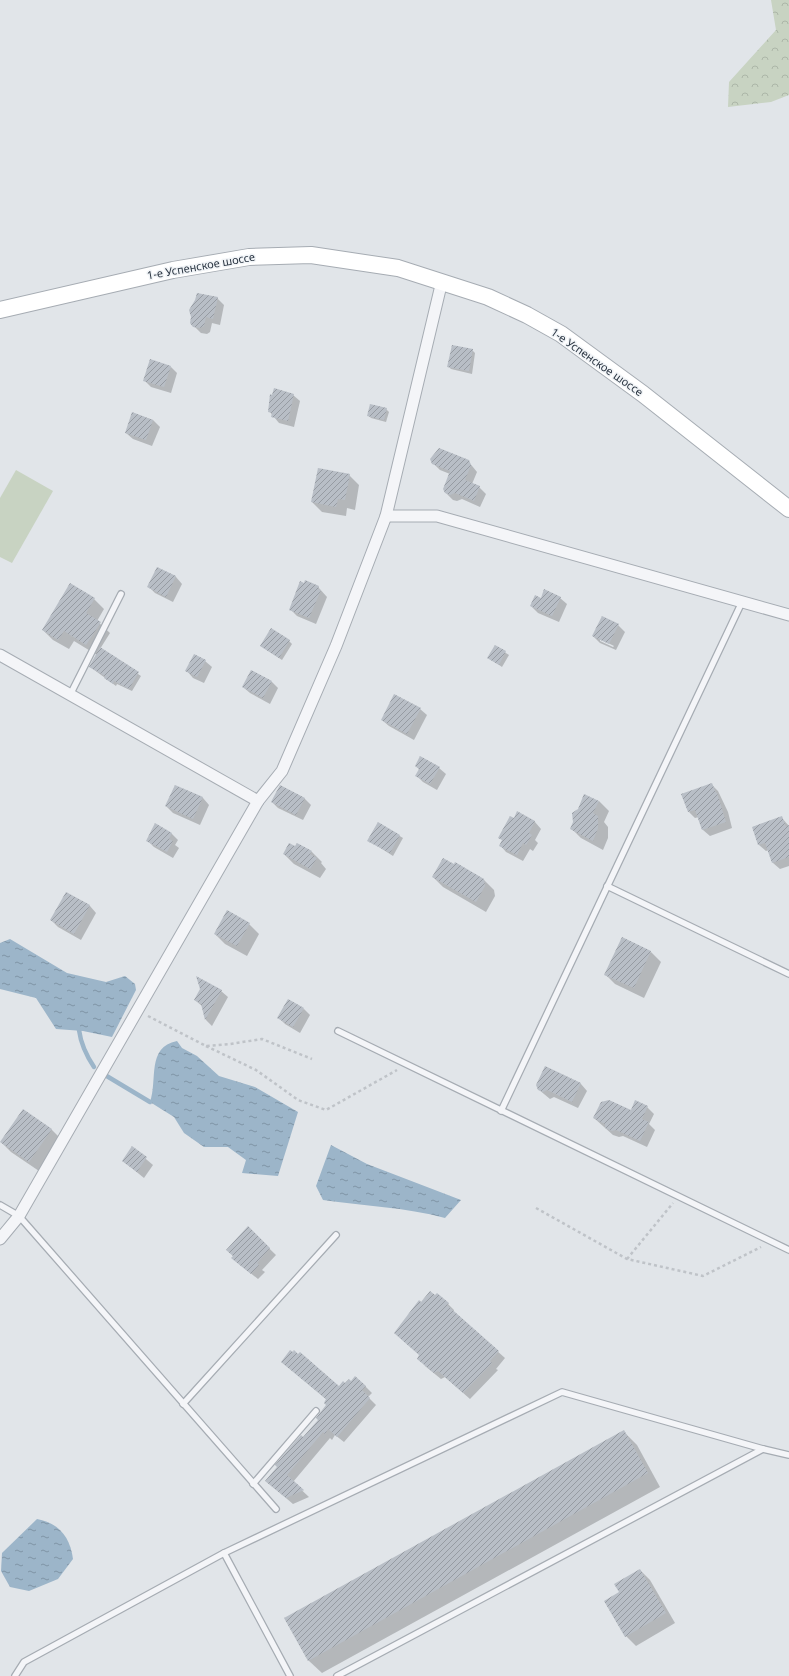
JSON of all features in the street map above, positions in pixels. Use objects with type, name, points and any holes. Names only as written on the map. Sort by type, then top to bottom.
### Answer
[{"type":"main road","name":"1-е Успенское шоссе","points":[[0,310],[173,270],[249,256],[311,255],[398,268],[488,297],[527,315],[561,334],[643,394],[789,509]]},
{"type":"street","points":[[0,1239],[19,1216],[258,801],[282,771],[336,646],[386,516],[442,281]]},
{"type":"street","points":[[386,516],[437,516],[789,615]]},
{"type":"street","points":[[0,655],[258,801]]},
{"type":"lane","points":[[70,695],[121,594]]},
{"type":"lane","points":[[501,1111],[742,602]]},
{"type":"lane","points":[[607,886],[789,974]]},
{"type":"lane","points":[[338,1031],[789,1250]]},
{"type":"lane","points":[[0,1205],[19,1216],[276,1509]]},
{"type":"lane","points":[[183,1404],[336,1235]]},
{"type":"lane","points":[[15,1676],[24,1662],[224,1553],[562,1392],[789,1456]]},
{"type":"lane","points":[[253,1484],[316,1410]]},
{"type":"lane","points":[[337,1676],[763,1449]]},
{"type":"lane","points":[[224,1553],[290,1676]]},
{"type":"path","points":[[137,1010],[256,1070],[298,1100],[326,1110],[406,1065]]},
{"type":"path","points":[[206,1046],[230,1044],[262,1038],[312,1059]]},
{"type":"path","points":[[627,1259],[679,1197]]},
{"type":"path","points":[[536,1208],[627,1259],[703,1276],[772,1242]]},
{"type":"green space","points":[[771,0],[789,0],[789,95],[771,102],[728,107],[729,82],[776,30]]},
{"type":"green space","points":[[16,470],[53,491],[12,563],[0,557],[0,498]]},
{"type":"water","points":[[10,939],[67,973],[106,982],[125,976],[135,984],[136,990],[112,1037],[83,1031],[56,1029],[36,998],[0,989],[0,943]]},
{"type":"water","points":[[177,1041],[182,1048],[197,1056],[219,1076],[255,1087],[298,1112],[278,1176],[242,1173],[246,1160],[228,1147],[204,1147],[184,1133],[174,1117],[150,1102],[157,1057],[167,1044]]},
{"type":"water","points":[[331,1145],[367,1164],[461,1200],[445,1218],[399,1209],[323,1200],[316,1186]]},
{"type":"water","points":[[37,1519],[51,1524],[62,1532],[69,1544],[73,1559],[58,1579],[29,1591],[10,1587],[1,1571],[2,1553]]},
{"type":"building","points":[[197,293],[218,297],[213,319],[206,317],[204,326],[200,328],[193,327],[190,323],[191,317],[189,310]]},
{"type":"building","points":[[452,345],[473,349],[469,371],[447,367]]},
{"type":"building","points":[[150,359],[171,366],[164,387],[143,381]]},
{"type":"building","points":[[274,388],[294,394],[288,421],[271,417],[272,413],[268,412],[270,394],[272,395]]},
{"type":"building","points":[[370,404],[387,408],[384,420],[367,416]]},
{"type":"building","points":[[132,412],[153,420],[146,440],[125,433]]},
{"type":"building","points":[[439,448],[469,460],[471,465],[465,480],[480,486],[474,501],[455,493],[450,495],[445,493],[443,489],[450,471],[432,464],[430,459]]},
{"type":"building","points":[[318,468],[350,474],[345,500],[338,499],[336,507],[311,502]]},
{"type":"building","points":[[157,567],[176,576],[166,597],[147,587]]},
{"type":"building","points":[[305,580],[319,586],[318,589],[321,590],[309,618],[289,610],[300,581],[304,583]]},
{"type":"building","points":[[70,583],[95,598],[86,613],[101,622],[86,645],[64,631],[58,640],[42,630]]},
{"type":"building","points":[[544,589],[561,597],[552,616],[530,606],[535,595],[541,598]]},
{"type":"building","points":[[602,616],[619,624],[609,644],[592,636]]},
{"type":"building","points":[[271,628],[290,640],[279,658],[260,646]]},
{"type":"building","points":[[495,645],[506,651],[499,665],[487,658]]},
{"type":"building","points":[[100,647],[139,672],[129,689],[114,681],[113,684],[104,678],[105,676],[89,667]]},
{"type":"building","points":[[194,654],[206,660],[197,677],[185,671]]},
{"type":"building","points":[[251,670],[272,681],[263,698],[242,687]]},
{"type":"building","points":[[394,694],[421,708],[407,734],[381,720]]},
{"type":"building","points":[[420,756],[440,767],[430,784],[415,776],[419,769],[415,766]]},
{"type":"building","points":[[712,783],[717,793],[726,822],[702,830],[695,810],[688,812],[681,794]]},
{"type":"building","points":[[175,785],[203,797],[193,819],[165,806]]},
{"type":"building","points":[[280,785],[305,798],[296,815],[271,802]]},
{"type":"building","points":[[584,794],[599,801],[593,813],[598,816],[598,828],[593,841],[570,829],[573,822],[572,813],[578,809]]},
{"type":"building","points":[[517,811],[535,821],[529,833],[532,835],[526,845],[523,843],[517,855],[499,846],[502,840],[498,838],[510,816],[514,818]]},
{"type":"building","points":[[782,816],[786,827],[789,825],[789,857],[772,863],[765,843],[758,845],[752,827]]},
{"type":"building","points":[[378,822],[400,835],[390,853],[367,841]]},
{"type":"building","points":[[155,823],[172,833],[169,839],[173,841],[167,852],[146,841]]},
{"type":"building","points":[[289,843],[295,846],[297,843],[312,851],[310,854],[317,858],[310,869],[283,854]]},
{"type":"building","points":[[443,858],[454,864],[455,862],[484,879],[485,886],[476,902],[432,877]]},
{"type":"building","points":[[66,892],[90,905],[74,934],[50,920]]},
{"type":"building","points":[[227,910],[250,923],[237,946],[214,934]]},
{"type":"building","points":[[622,937],[651,951],[634,988],[604,975]]},
{"type":"building","points":[[196,976],[222,990],[205,1020],[201,1004],[194,1000],[200,989]]},
{"type":"building","points":[[288,999],[304,1008],[293,1027],[277,1018]]},
{"type":"building","points":[[545,1066],[581,1083],[572,1102],[547,1090],[543,1092],[538,1090],[536,1085]]},
{"type":"building","points":[[609,1100],[631,1110],[635,1100],[648,1106],[642,1119],[649,1122],[640,1141],[616,1130],[612,1131],[605,1128],[605,1124],[593,1118],[601,1102]]},
{"type":"building","points":[[23,1109],[52,1129],[29,1162],[0,1142]]},
{"type":"building","points":[[132,1146],[147,1157],[137,1172],[122,1161]]},
{"type":"building","points":[[248,1226],[270,1248],[257,1263],[259,1265],[251,1274],[231,1258],[233,1256],[226,1250]]},
{"type":"building","points":[[430,1291],[435,1295],[437,1293],[449,1303],[447,1305],[499,1351],[490,1361],[492,1363],[463,1393],[438,1371],[434,1373],[417,1359],[419,1355],[394,1333],[419,1300],[421,1302]]},
{"type":"building","points":[[290,1350],[293,1352],[294,1350],[298,1354],[300,1352],[339,1386],[343,1381],[345,1383],[349,1379],[351,1381],[355,1376],[366,1386],[362,1390],[370,1398],[337,1437],[328,1429],[325,1434],[323,1432],[287,1475],[304,1490],[286,1498],[265,1481],[277,1467],[275,1465],[301,1435],[303,1437],[318,1420],[316,1418],[326,1405],[324,1403],[326,1399],[281,1362]]},
{"type":"building","points":[[624,1430],[648,1473],[308,1661],[284,1618]]},
{"type":"building","points":[[640,1569],[666,1613],[625,1637],[604,1601],[619,1592],[614,1584]]},
{"type":"waterway","points":[[79,1030],[84,1050],[94,1067]]},
{"type":"waterway","points":[[105,1075],[150,1102]]}]
